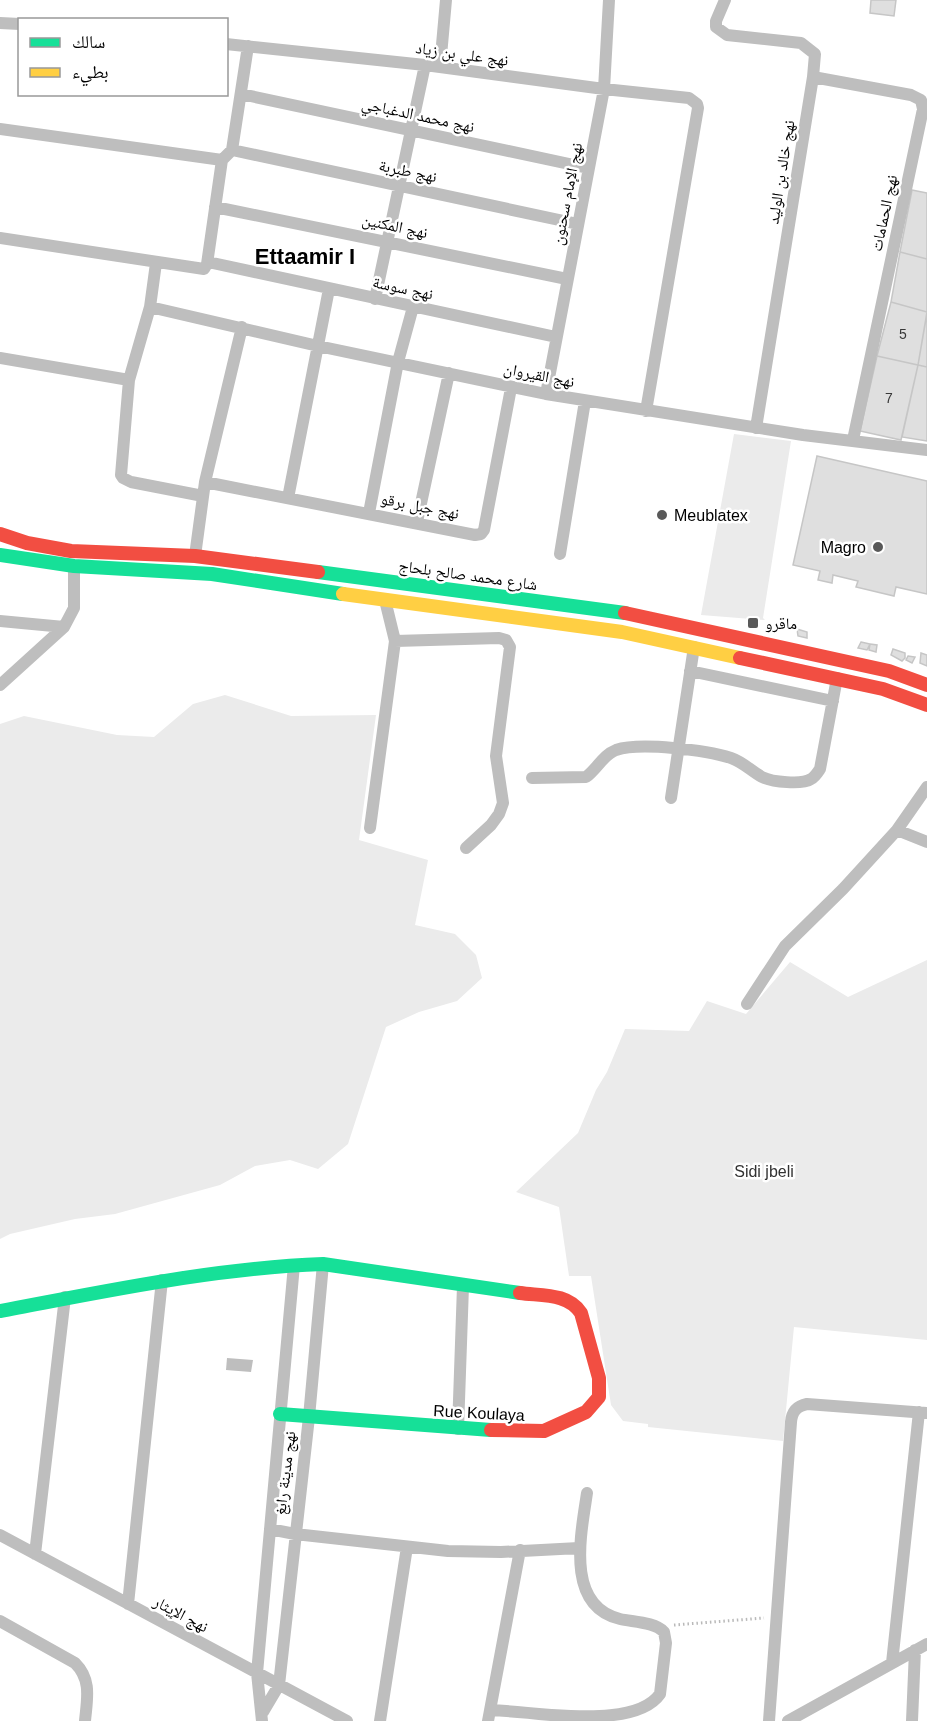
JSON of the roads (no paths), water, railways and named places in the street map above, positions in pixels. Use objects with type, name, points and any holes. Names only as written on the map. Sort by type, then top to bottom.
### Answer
[{"type":"main road","name":"شارع محمد صالح بلحاج","points":[[0,534],[27,543],[70,551],[195,556],[620,612],[889,672],[927,685]]},
{"type":"main road","points":[[0,555],[74,566],[212,574],[622,632],[883,689],[927,705]]},
{"type":"main road","points":[[710,650],[713,632]]},
{"type":"main road","name":"Rue Koulaya","points":[[0,1311],[162,1280],[322,1264],[566,1299],[575,1304],[581,1313],[599,1378],[600,1392],[596,1402],[586,1412],[544,1431],[458,1429],[280,1414]]},
{"type":"street","points":[[440,67],[446,0]]},
{"type":"street","name":"نهج الإمام سحنون","points":[[546,394],[604,90],[609,0]]},
{"type":"street","name":"نهج خالد بن الوليد","points":[[725,0],[716,21],[716,27],[720,31],[727,35],[801,43],[815,54],[756,428]]},
{"type":"street","points":[[0,22],[18,24]]},
{"type":"street","name":"نهج علي بن زياد","points":[[228,44],[425,65],[693,100],[699,108],[646,411]]},
{"type":"street","points":[[206,265],[222,160],[232,150],[248,46]]},
{"type":"street","points":[[375,298],[425,65]]},
{"type":"street","name":"نهج الحمامات","points":[[813,77],[911,95],[921,100],[923,109],[853,440]]},
{"type":"street","name":"نهج محمد الدغباجي","points":[[241,94],[588,168]]},
{"type":"street","points":[[0,129],[222,160]]},
{"type":"street","name":"نهج طبربة","points":[[232,150],[578,224]]},
{"type":"street","name":"نهج المكنين","points":[[215,207],[567,279]]},
{"type":"street","name":"نهج سوسة","points":[[0,238],[156,263],[206,265],[556,337]]},
{"type":"street","points":[[156,263],[150,307],[129,380],[121,475],[131,482],[203,496]]},
{"type":"street","points":[[288,498],[329,289]]},
{"type":"street","name":"نهج القيروان","points":[[150,307],[511,388],[756,428],[927,450]]},
{"type":"street","points":[[369,513],[398,362],[413,307]]},
{"type":"street","points":[[195,556],[205,482],[242,327]]},
{"type":"street","points":[[0,358],[129,380]]},
{"type":"street","points":[[417,522],[449,374]]},
{"type":"street","name":"نهج جبل برقو","points":[[205,482],[475,535],[481,534],[484,530],[511,388]]},
{"type":"street","points":[[560,554],[585,401]]},
{"type":"street","points":[[0,686],[64,627],[74,608],[74,566]]},
{"type":"street","points":[[370,828],[395,641],[385,600]]},
{"type":"street","points":[[0,621],[64,627]]},
{"type":"street","points":[[395,641],[500,638],[506,640],[510,646],[497,749],[503,803],[500,814],[491,825],[466,848]]},
{"type":"street","points":[[671,798],[694,647]]},
{"type":"street","points":[[690,671],[833,701]]},
{"type":"street","points":[[532,778],[586,777],[613,751],[626,748],[679,749],[729,757],[771,781],[804,782],[813,778],[820,769],[837,678]]},
{"type":"street","points":[[747,1004],[785,946],[843,889],[897,830],[927,787]]},
{"type":"street","points":[[897,830],[927,842]]},
{"type":"street","name":"نهج مدينة رابغ","points":[[279,1685],[309,1417],[322,1264]]},
{"type":"street","name":"نهج مدينة رابغ","points":[[262,1717],[257,1673],[294,1265]]},
{"type":"street","points":[[128,1604],[162,1280]]},
{"type":"street","points":[[458,1429],[463,1286]]},
{"type":"street","points":[[35,1554],[66,1298]]},
{"type":"street","points":[[769,1721],[791,1422],[798,1407],[807,1404],[923,1412],[892,1663]]},
{"type":"street","points":[[520,1550],[489,1715],[609,1719],[631,1714],[656,1701],[661,1688],[666,1643],[664,1632],[655,1626],[605,1614],[595,1606],[585,1590],[579,1548],[587,1493]]},
{"type":"street","points":[[270,1529],[295,1534],[448,1551],[501,1552],[579,1548]]},
{"type":"street","name":"نهج الإيثار","points":[[0,1535],[342,1720]]},
{"type":"street","points":[[380,1721],[407,1547]]},
{"type":"street","points":[[0,1621],[75,1663],[87,1683],[85,1721]]},
{"type":"street","points":[[788,1721],[927,1644]]},
{"type":"street","points":[[912,1721],[915,1650]]},
{"type":"street","points":[[262,1717],[279,1685]]},
{"type":"place","name":"Meublatex","points":[[662,515]]},
{"type":"place","name":"Magro","points":[[878,547]]},
{"type":"place","name":"ماقرو","points":[[753,623]]},
{"type":"district","name":"Ettaamir I","points":[[305,256]]},
{"type":"park label","name":"Sidi jbeli","points":[[764,1171]]}]
